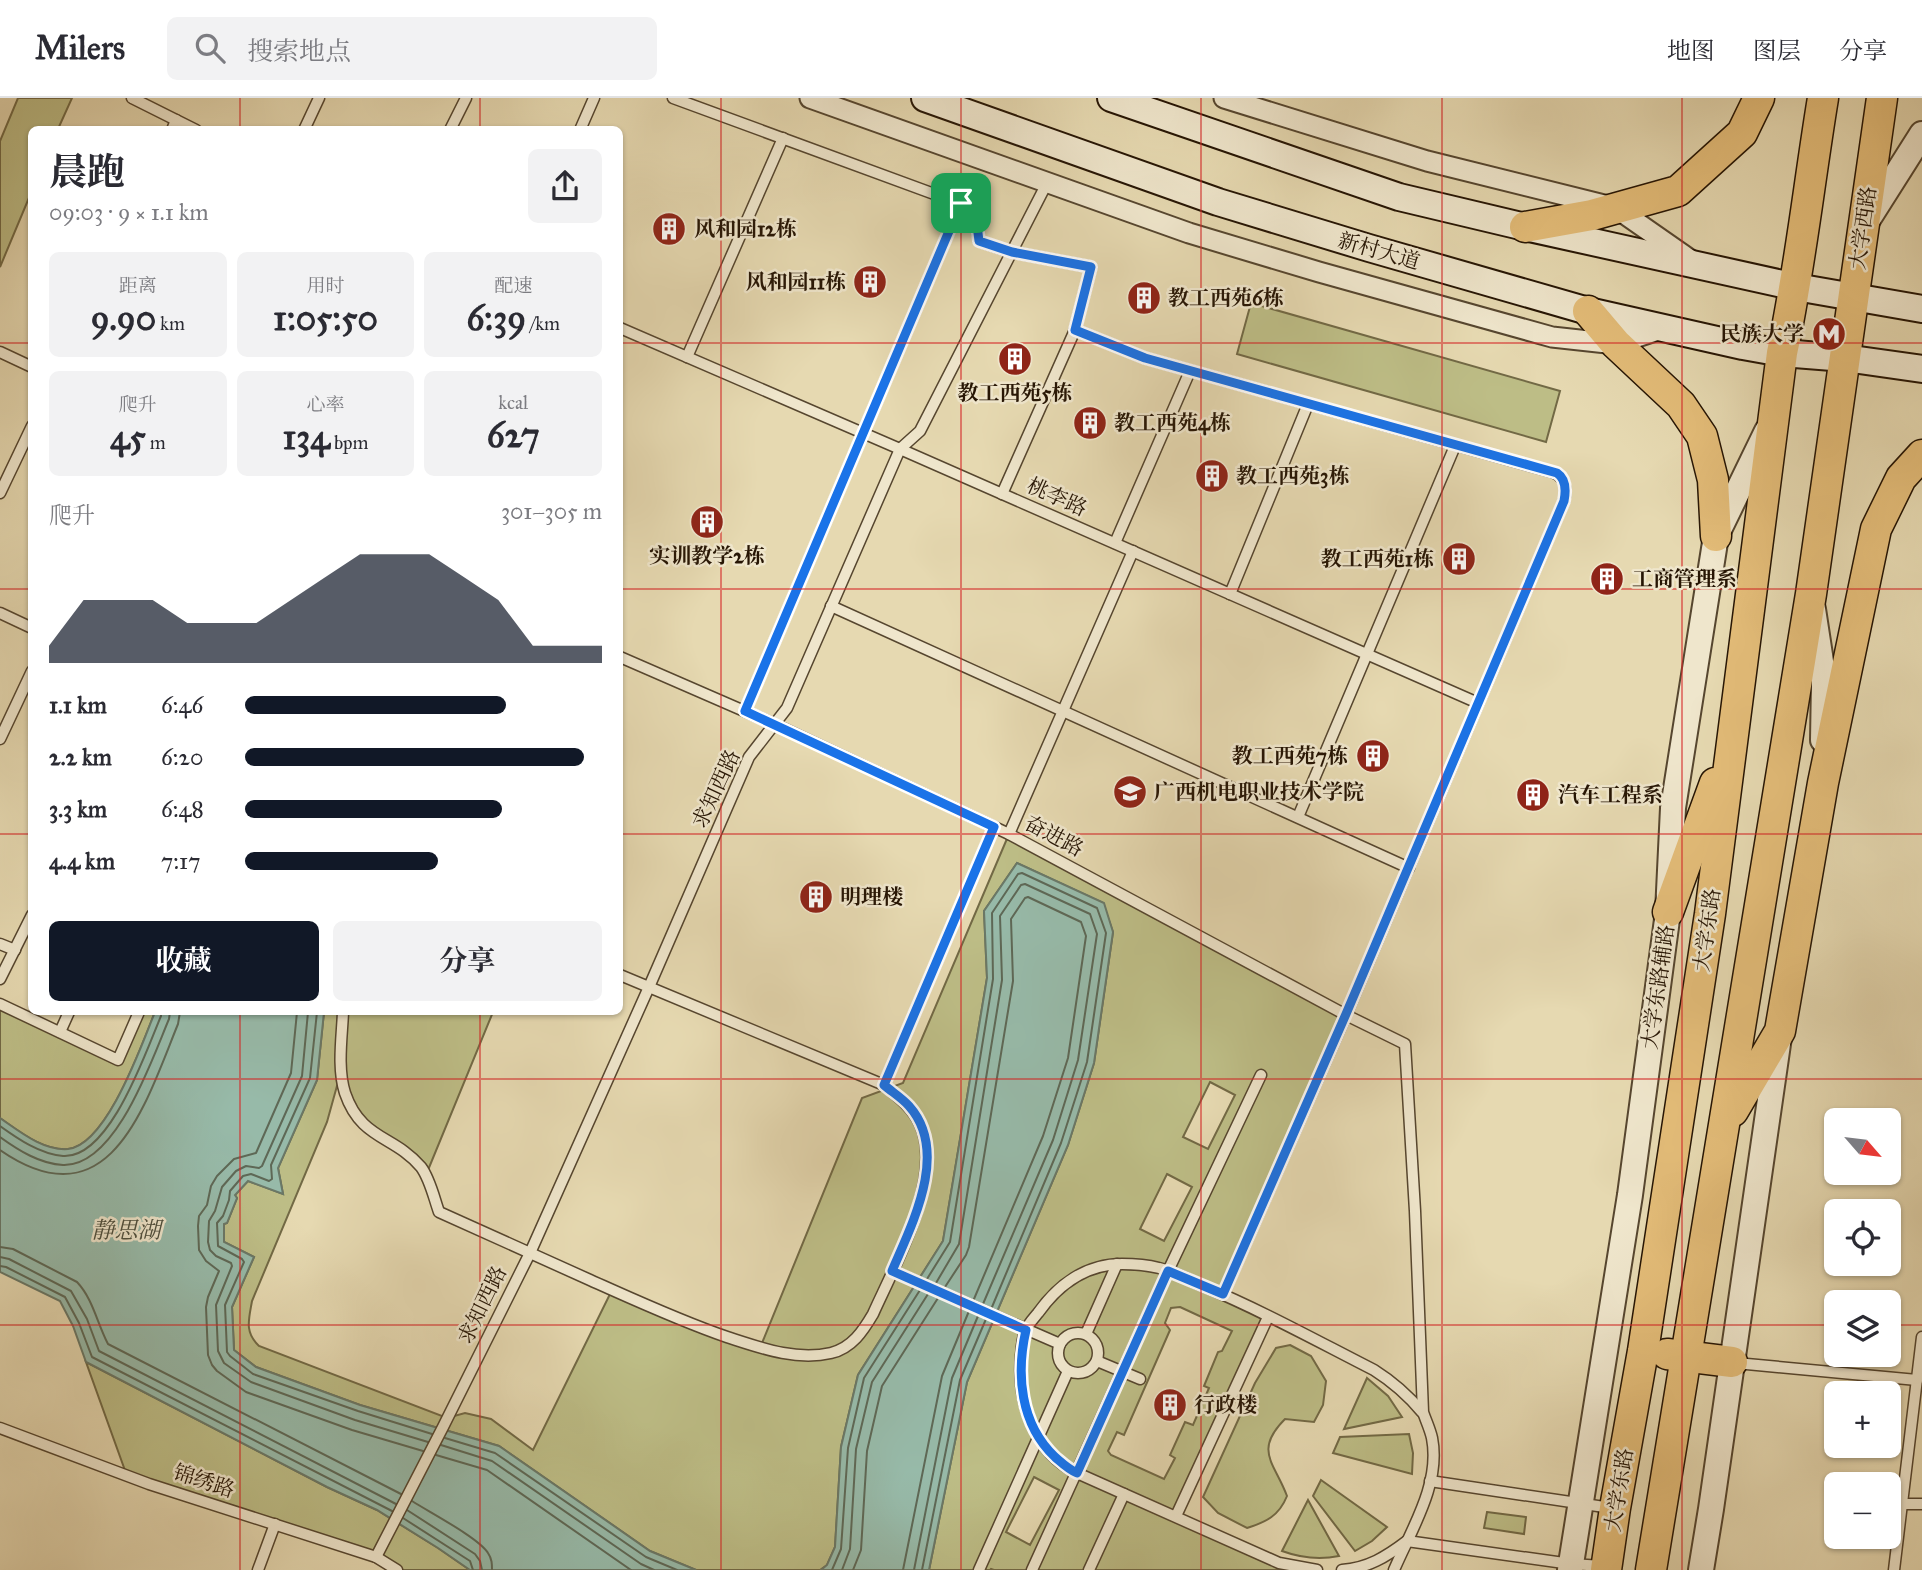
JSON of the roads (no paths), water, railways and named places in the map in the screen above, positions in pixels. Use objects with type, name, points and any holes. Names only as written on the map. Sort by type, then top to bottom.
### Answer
[{"type":"main road","name":"新村大道","points":[[925,98],[1218,202],[1588,311],[1782,353],[1845,358],[1922,369]]},
{"type":"main road","points":[[1111,98],[1399,197],[1796,287],[1922,309]]},
{"type":"main road","points":[[1525,227],[1592,215],[1678,191],[1742,133],[1759,98]]},
{"type":"main road","points":[[1796,287],[1824,98]]},
{"type":"main road","name":"大学西路","points":[[1845,358],[1882,98]]},
{"type":"main road","name":"大学东路","points":[[1607,1568],[1710,914],[1782,353],[1796,287]]},
{"type":"main road","points":[[1588,311],[1616,344],[1681,405],[1702,436],[1713,480],[1716,536]]},
{"type":"main road","name":"大学东路","points":[[1651,1570],[1811,594],[1845,358]]},
{"type":"main road","points":[[1723,1127],[1780,1031],[1823,783],[1876,529],[1900,478],[1922,455]]},
{"type":"main road","points":[[1668,912],[1734,730]]},
{"type":"main road","points":[[1643,1351],[1732,1363]]},
{"type":"street","points":[[810,98],[1189,233],[1552,337],[1616,344],[1664,328]]},
{"type":"street","points":[[1224,98],[1427,161],[1616,208],[1699,266]]},
{"type":"street","points":[[1863,227],[1922,134]]},
{"type":"street","name":"大学东路辅路","points":[[1570,1567],[1630,1195],[1668,912],[1673,808],[1716,536],[1775,415]]},
{"type":"street","points":[[1811,594],[1824,681],[1823,783]]},
{"type":"street","points":[[1701,1570],[1780,1031]]},
{"type":"lane","points":[[132,98],[153,103],[174,125]]},
{"type":"lane","points":[[306,126],[319,98]]},
{"type":"lane","points":[[452,126],[466,98]]},
{"type":"lane","points":[[582,126],[594,98]]},
{"type":"lane","points":[[673,98],[975,209],[979,241],[1012,252],[1091,267],[1075,330],[1002,494]]},
{"type":"lane","points":[[687,357],[782,138]]},
{"type":"lane","name":"求知西路","points":[[376,1557],[530,1252],[749,757],[787,708],[901,449],[920,431],[1047,183]]},
{"type":"lane","points":[[745,711],[961,203]]},
{"type":"lane","name":"桃李路","points":[[623,329],[1478,703]]},
{"type":"lane","points":[[1075,330],[1145,358],[1557,473],[1562,478],[1566,493],[1409,868],[1223,1294]]},
{"type":"lane","points":[[0,352],[28,365]]},
{"type":"lane","points":[[1115,543],[1191,371]]},
{"type":"lane","points":[[1230,594],[1308,404]]},
{"type":"lane","points":[[0,493],[28,434]]},
{"type":"lane","points":[[1298,817],[1455,446]]},
{"type":"lane","points":[[1009,834],[1133,551]]},
{"type":"lane","points":[[831,606],[1409,868]]},
{"type":"lane","points":[[0,612],[28,626]]},
{"type":"lane","name":"奋进路","points":[[623,658],[774,724],[1009,834],[1405,1044],[1423,1412]]},
{"type":"lane","points":[[0,739],[28,680]]},
{"type":"lane","points":[[884,1085],[994,827]]},
{"type":"lane","points":[[0,979],[28,923]]},
{"type":"lane","points":[[0,944],[15,950]]},
{"type":"lane","points":[[344,1015],[341,1073],[344,1090],[354,1113],[366,1127],[407,1154],[420,1166],[439,1212],[685,1322],[765,1350],[810,1355],[835,1352],[852,1343],[873,1314],[922,1195],[927,1169],[926,1142],[920,1124],[909,1106],[884,1085],[623,976]]},
{"type":"lane","points":[[0,1004],[118,1060],[138,1015]]},
{"type":"lane","points":[[60,1032],[68,1015]]},
{"type":"lane","points":[[1032,1570],[1168,1271],[1261,1075]]},
{"type":"lane","points":[[1086,1334],[1117,1265]]},
{"type":"lane","points":[[1317,1570],[1279,1563],[1077,1473],[1064,1465],[1038,1439],[1022,1389],[1020,1365],[1026,1330],[1047,1300],[1063,1284],[1081,1273],[1117,1265],[1160,1268],[1223,1294],[1393,1381],[1423,1412],[1433,1447],[1430,1480],[1423,1509],[1394,1570]]},
{"type":"lane","points":[[892,1271],[1060,1343]]},
{"type":"lane","points":[[1176,1516],[1268,1317]]},
{"type":"lane","points":[[1069,1334],[1086,1334],[1094,1339],[1097,1345],[1097,1361],[1084,1373],[1069,1370],[1058,1357],[1060,1343],[1069,1334]]},
{"type":"lane","points":[[1894,1570],[1922,1337]]},
{"type":"lane","points":[[1097,1361],[1140,1379]]},
{"type":"lane","points":[[1732,1363],[1917,1380]]},
{"type":"lane","points":[[979,1570],[1069,1370]]},
{"type":"lane","name":"锦绣路","points":[[0,1428],[149,1484],[376,1557],[397,1570]]},
{"type":"lane","points":[[1430,1480],[1615,1508]]},
{"type":"lane","points":[[1089,1570],[1124,1494]]},
{"type":"lane","points":[[1902,1504],[1922,1504]]},
{"type":"lane","points":[[258,1570],[275,1524]]},
{"type":"lane","points":[[1342,1570],[1375,1563],[1407,1541],[1570,1567],[1607,1568]]},
{"type":"water","points":[[1017,863],[1104,903],[1113,932],[1094,1063],[1068,1145],[967,1382],[929,1570],[821,1570],[827,1565],[835,1547],[841,1447],[858,1375],[943,1241],[987,978],[984,911]]},
{"type":"water","name":"静思湖","points":[[154,1015],[324,1015],[317,1080],[278,1168],[283,1194],[248,1181],[235,1195],[237,1198],[227,1223],[224,1224],[224,1242],[254,1257],[232,1307],[234,1350],[256,1367],[360,1405],[499,1446],[650,1551],[696,1570],[470,1570],[377,1510],[327,1487],[86,1362],[73,1326],[60,1301],[0,1272],[0,1118],[32,1139],[50,1147],[68,1149],[82,1143],[96,1130],[109,1112],[132,1068]]},
{"type":"place","name":"风和园12栋","points":[[669,229]]},
{"type":"place","name":"风和园11栋","points":[[870,282]]},
{"type":"place","name":"教工西苑6栋","points":[[1144,298]]},
{"type":"place","name":"民族大学","points":[[1829,334]]},
{"type":"place","name":"教工西苑5栋","points":[[1015,359]]},
{"type":"place","name":"教工西苑4栋","points":[[1090,423]]},
{"type":"place","name":"教工西苑3栋","points":[[1212,476]]},
{"type":"place","name":"实训教学2栋","points":[[707,522]]},
{"type":"place","name":"教工西苑1栋","points":[[1459,559]]},
{"type":"place","name":"工商管理系","points":[[1607,579]]},
{"type":"place","name":"教工西苑7栋","points":[[1373,756]]},
{"type":"place","name":"广西机电职业技术学院","points":[[1130,792]]},
{"type":"place","name":"汽车工程系","points":[[1533,795]]},
{"type":"place","name":"明理楼","points":[[816,897]]},
{"type":"place","name":"行政楼","points":[[1170,1405]]}]
